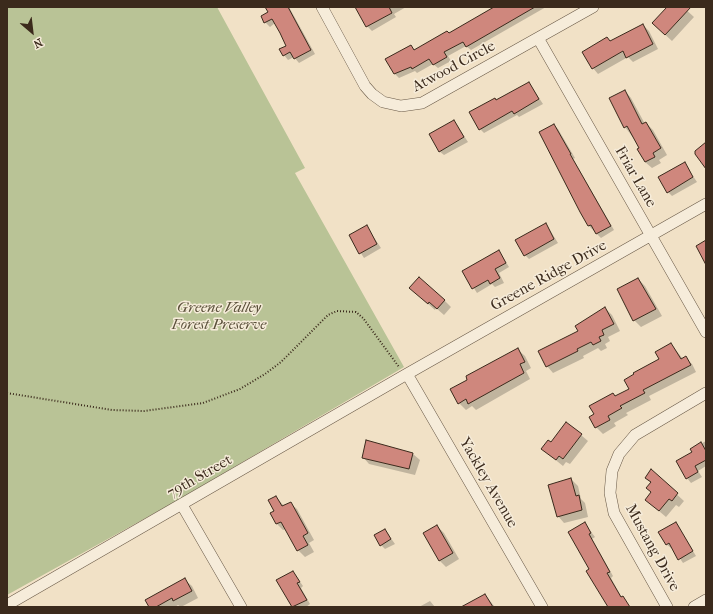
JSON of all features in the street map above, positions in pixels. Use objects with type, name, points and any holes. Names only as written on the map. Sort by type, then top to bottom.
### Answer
[{"type":"street","name":"Atwood Circle","points":[[322,7],[365,86],[377,98],[393,105],[409,106],[422,103],[593,7]]},
{"type":"street","name":"Friar Lane","points":[[538,38],[706,332]]},
{"type":"street","name":"Greene Ridge Drive","points":[[408,374],[706,204]]},
{"type":"street","name":"79th Street","points":[[7,605],[408,374]]},
{"type":"street","name":"Yackley Avenue","points":[[408,374],[542,607]]},
{"type":"street","name":"Mustang Drive","points":[[666,607],[618,524],[611,504],[610,486],[615,462],[628,442],[644,428],[706,393]]},
{"type":"street","points":[[182,505],[241,607]]},
{"type":"street","points":[[694,607],[706,600]]},
{"type":"path","points":[[7,393],[112,410],[144,411],[203,403],[240,389],[265,374],[281,362],[328,315],[337,311],[356,312],[363,318],[396,365],[408,374]]},
{"type":"green space","name":"Greene Valley Forest Preserve","points":[[7,7],[217,7],[305,168],[295,173],[404,367],[178,500],[7,595]]},
{"type":"building","points":[[265,7],[288,7],[311,50],[294,59],[290,52],[283,56],[279,49],[286,46],[280,33],[272,19],[264,23],[261,16],[268,12]]},
{"type":"building","points":[[355,7],[389,7],[392,13],[366,27]]},
{"type":"building","points":[[494,7],[535,7],[466,47],[463,42],[444,52],[447,57],[433,65],[429,59],[412,69],[411,67],[394,74],[385,59],[411,45],[414,50],[447,31],[449,33]]},
{"type":"building","points":[[667,7],[691,7],[665,35],[652,23]]},
{"type":"building","points":[[643,24],[653,44],[626,58],[623,51],[592,69],[582,52],[607,37],[610,41]]},
{"type":"building","points":[[529,82],[539,99],[514,114],[512,111],[479,130],[469,112],[495,98],[496,100]]},
{"type":"building","points":[[625,90],[642,124],[646,122],[661,148],[653,153],[655,157],[645,162],[637,149],[639,148],[627,126],[624,128],[609,98]]},
{"type":"building","points":[[454,120],[464,137],[439,152],[429,134]]},
{"type":"building","points":[[554,124],[611,226],[596,234],[591,225],[588,226],[580,212],[539,132]]},
{"type":"building","points":[[706,142],[706,169],[695,154],[695,151]]},
{"type":"building","points":[[685,162],[693,177],[667,193],[658,177]]},
{"type":"building","points":[[546,223],[554,239],[524,256],[515,240]]},
{"type":"building","points":[[367,225],[377,244],[359,254],[349,235]]},
{"type":"building","points":[[706,240],[706,265],[696,246]]},
{"type":"building","points":[[499,250],[506,263],[495,269],[500,278],[490,284],[488,280],[472,289],[462,271]]},
{"type":"building","points":[[419,277],[445,300],[437,309],[429,302],[428,304],[409,288]]},
{"type":"building","points":[[638,278],[656,309],[633,321],[617,289]]},
{"type":"building","points":[[605,307],[614,324],[602,330],[604,335],[599,337],[601,341],[593,345],[591,342],[577,349],[578,351],[546,367],[538,351],[578,331],[575,326]]},
{"type":"building","points":[[671,343],[681,359],[686,356],[691,365],[643,390],[645,393],[620,406],[622,408],[608,416],[610,420],[595,428],[589,417],[594,414],[589,406],[613,393],[615,396],[629,389],[624,380],[634,374],[633,373],[659,359],[655,352]]},
{"type":"building","points":[[518,348],[525,362],[520,364],[524,373],[468,404],[466,399],[458,404],[450,389],[467,380],[466,376]]},
{"type":"building","points":[[566,422],[582,434],[563,459],[559,456],[556,460],[541,449],[548,440],[551,442]]},
{"type":"building","points":[[366,440],[413,453],[409,469],[362,458]]},
{"type":"building","points":[[701,442],[706,451],[706,460],[695,466],[698,472],[686,479],[676,461],[692,452],[690,449]]},
{"type":"building","points":[[651,469],[678,493],[672,501],[669,499],[659,511],[645,500],[651,492],[646,488],[651,482],[645,478]]},
{"type":"building","points":[[571,478],[576,496],[579,495],[582,510],[557,517],[548,485]]},
{"type":"building","points":[[276,496],[282,506],[291,502],[308,533],[303,536],[308,545],[297,551],[281,522],[276,524],[270,513],[274,511],[268,500]]},
{"type":"building","points":[[585,522],[591,533],[589,534],[610,572],[607,573],[621,597],[623,596],[630,607],[608,607],[586,571],[589,569],[568,532]]},
{"type":"building","points":[[676,522],[693,551],[678,560],[669,543],[666,545],[658,532]]},
{"type":"building","points":[[437,525],[453,553],[439,561],[423,533]]},
{"type":"building","points":[[385,529],[391,539],[380,546],[374,535]]},
{"type":"building","points":[[293,571],[300,582],[297,583],[307,600],[292,607],[276,580]]},
{"type":"building","points":[[185,578],[192,591],[173,601],[172,598],[156,607],[149,607],[145,600]]},
{"type":"building","points":[[485,594],[493,607],[461,607]]}]
